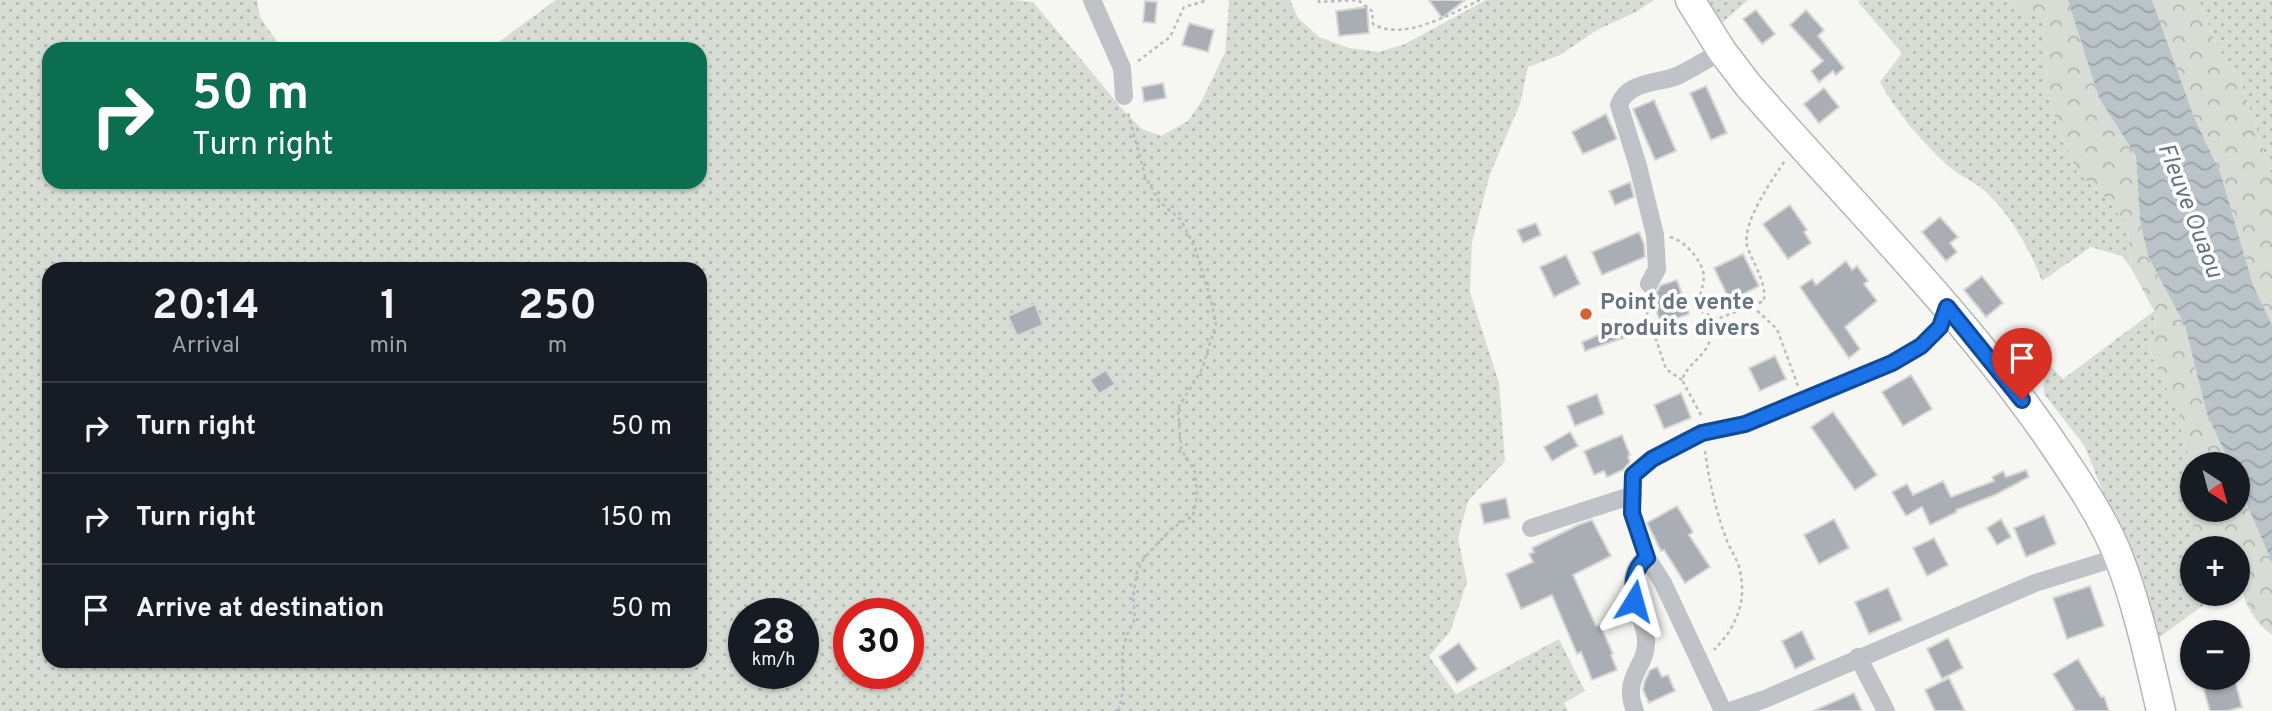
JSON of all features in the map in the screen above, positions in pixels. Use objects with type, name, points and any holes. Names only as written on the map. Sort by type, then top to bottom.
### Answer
[{"type":"highway","points":[[1690,0],[1722,51],[1748,85],[1947,307],[2022,400],[2060,454],[2082,488],[2119,557],[2147,647],[2161,711]]},
{"type":"street","points":[[1092,0],[1122,68],[1124,96]]},
{"type":"street","points":[[1649,284],[1657,269],[1655,235],[1619,105],[1622,96],[1636,86],[1675,76],[1722,51]]},
{"type":"street","points":[[1723,711],[1663,583],[1647,558],[1632,513],[1633,475],[1652,459],[1707,432],[1745,424],[1892,363],[1921,346],[1940,327],[1947,307]]},
{"type":"street","points":[[1531,528],[1633,495]]},
{"type":"street","points":[[1730,711],[1765,699],[2035,583],[2119,557]]},
{"type":"street","points":[[1635,711],[1631,700],[1631,683],[1646,649],[1646,639],[1633,592],[1635,573],[1647,558]]},
{"type":"street","points":[[1858,657],[1886,711]]},
{"type":"path","points":[[1114,51],[1133,64],[1170,37],[1184,7],[1208,0]]},
{"type":"path","points":[[1319,0],[1358,0],[1372,11],[1373,24],[1397,31],[1433,24],[1455,10],[1480,0]]},
{"type":"path","points":[[1119,711],[1123,690],[1122,656],[1126,637],[1135,618],[1133,597],[1137,572],[1144,558],[1172,528],[1193,516],[1197,496],[1195,472],[1181,449],[1178,408],[1202,369],[1216,324],[1212,300],[1195,248],[1181,220],[1158,201],[1145,176],[1124,96]]},
{"type":"path","points":[[1655,235],[1675,238],[1693,253],[1704,276],[1697,306],[1702,312],[1717,319],[1764,301],[1765,290],[1746,245],[1747,230],[1761,198],[1797,142]]},
{"type":"path","points":[[1649,284],[1643,290],[1642,300],[1666,369],[1682,380],[1707,432],[1709,482],[1727,541],[1740,570],[1742,601],[1734,627],[1716,648],[1699,662]]},
{"type":"path","points":[[1752,306],[1777,329],[1803,401]]},
{"type":"path","points":[[1682,380],[1685,370],[1698,359],[1707,346],[1717,319]]},
{"type":"green space","points":[[0,0],[257,0],[260,17],[277,42],[42,42],[42,189],[707,189],[707,42],[499,42],[556,0],[1033,2],[1124,111],[1142,129],[1161,136],[1188,121],[1201,102],[1225,53],[1228,0],[1290,0],[1298,18],[1319,37],[1349,48],[1379,52],[1405,44],[1486,0],[1654,0],[1636,12],[1597,30],[1560,55],[1528,67],[1520,104],[1490,174],[1472,242],[1470,292],[1499,383],[1505,461],[1468,501],[1458,538],[1467,582],[1450,632],[1429,656],[1456,694],[1559,639],[1585,691],[1564,703],[1568,711],[0,711]]},
{"type":"green space","points":[[1694,0],[1748,0],[1713,31]]},
{"type":"green space","points":[[2007,0],[2013,6],[2040,17],[2047,32],[2046,89],[2057,123],[2077,172],[2106,198],[2128,226],[2131,268],[2122,256],[2091,247],[2042,281],[2020,234],[1997,203],[1984,190],[1938,157],[1894,105],[1880,82],[1902,53],[1858,2]]},
{"type":"green space","points":[[2007,0],[2068,0],[2070,3],[2099,98],[2136,156],[2140,221],[2148,256],[2185,326],[2207,414],[2224,452],[2188,452],[2181,432],[2182,420],[2149,345],[2155,331],[2154,311],[2131,268],[2128,226],[2106,198],[2077,172],[2046,89],[2047,32],[2040,18],[2013,6]]},
{"type":"green space","points":[[2152,0],[2199,0],[2217,47],[2239,76],[2272,176],[2272,325],[2253,285],[2221,175],[2194,117]]},
{"type":"green space","points":[[2199,0],[2272,0],[2272,176],[2239,76],[2217,47]]},
{"type":"green space","points":[[2154,311],[2155,331],[2149,345],[2182,420],[2181,432],[2188,452],[2180,452],[2180,522],[2195,522],[2196,536],[2180,536],[2180,606],[2202,606],[2157,639],[2138,567],[2084,445],[2044,394],[2043,358],[2063,379]]},
{"type":"green space","points":[[2250,512],[2272,562],[2272,635],[2254,617],[2248,606],[2250,606],[2250,536],[2195,536],[2193,522],[2250,522]]},
{"type":"water","name":"Fleuve Ouaou","points":[[2068,0],[2152,0],[2194,117],[2221,175],[2253,285],[2272,325],[2272,562],[2250,512],[2250,452],[2224,452],[2207,414],[2185,326],[2148,256],[2140,221],[2136,156],[2099,98]]},
{"type":"building","points":[[1429,0],[1465,0],[1442,18]]},
{"type":"building","points":[[1145,1],[1157,2],[1155,23],[1143,22]]},
{"type":"building","points":[[1367,7],[1369,33],[1339,36],[1336,11]]},
{"type":"building","points":[[1756,10],[1775,34],[1762,44],[1743,19]]},
{"type":"building","points":[[1806,10],[1824,30],[1818,36],[1844,68],[1836,75],[1833,71],[1819,82],[1811,71],[1823,61],[1790,25]]},
{"type":"building","points":[[1189,23],[1214,30],[1208,52],[1182,45]]},
{"type":"building","points":[[1163,83],[1166,98],[1144,102],[1142,87]]},
{"type":"building","points":[[1706,86],[1727,133],[1711,140],[1690,93]]},
{"type":"building","points":[[1824,88],[1839,107],[1819,123],[1804,104]]},
{"type":"building","points":[[1654,100],[1676,151],[1655,160],[1633,109]]},
{"type":"building","points":[[1606,114],[1617,139],[1583,154],[1572,132]]},
{"type":"building","points":[[1630,182],[1634,197],[1615,205],[1609,191]]},
{"type":"building","points":[[1790,205],[1807,230],[1804,232],[1811,243],[1788,259],[1763,224]]},
{"type":"building","points":[[1940,217],[1958,237],[1950,243],[1957,252],[1946,261],[1922,232]]},
{"type":"building","points":[[1536,223],[1541,235],[1523,243],[1517,230]]},
{"type":"building","points":[[1639,232],[1645,257],[1602,275],[1592,252]]},
{"type":"building","points":[[1743,254],[1759,286],[1730,301],[1714,268]]},
{"type":"building","points":[[1566,255],[1580,284],[1554,297],[1540,267]]},
{"type":"building","points":[[1846,261],[1852,270],[1857,266],[1868,281],[1864,284],[1877,301],[1845,327],[1860,349],[1849,358],[1800,287],[1812,279],[1816,285]]},
{"type":"building","points":[[1982,276],[2003,303],[1986,317],[1964,290]]},
{"type":"building","points":[[1677,280],[1689,314],[1661,324],[1651,295],[1656,293],[1661,285]]},
{"type":"building","points":[[1035,304],[1043,325],[1017,336],[1008,316]]},
{"type":"building","points":[[1628,322],[1632,335],[1585,351],[1582,342]]},
{"type":"building","points":[[1775,356],[1786,379],[1760,391],[1749,368]]},
{"type":"building","points":[[1106,370],[1115,384],[1099,394],[1090,380]]},
{"type":"building","points":[[1911,375],[1932,409],[1903,426],[1882,392]]},
{"type":"building","points":[[1681,393],[1691,418],[1664,429],[1654,405]]},
{"type":"building","points":[[1597,394],[1604,414],[1575,426],[1567,406]]},
{"type":"building","points":[[1833,412],[1877,475],[1855,490],[1811,427]]},
{"type":"building","points":[[1570,432],[1578,446],[1552,461],[1544,447]]},
{"type":"building","points":[[1622,435],[1630,462],[1623,470],[1607,477],[1604,471],[1594,475],[1584,451]]},
{"type":"building","points":[[2026,470],[2029,477],[1995,495],[1956,510],[1957,512],[1930,525],[1922,507],[1906,516],[1892,492],[1907,484],[1913,495],[1943,481],[1951,497],[1994,481],[1992,477],[2003,471],[2006,477]]},
{"type":"building","points":[[1506,498],[1510,518],[1484,524],[1480,504]]},
{"type":"building","points":[[1677,506],[1693,532],[1689,535],[1710,567],[1685,583],[1664,550],[1661,551],[1647,523]]},
{"type":"building","points":[[2044,515],[2056,544],[2026,557],[2014,528]]},
{"type":"building","points":[[1834,519],[1849,548],[1819,564],[1804,535]]},
{"type":"building","points":[[2001,519],[2011,537],[1997,545],[1987,528]]},
{"type":"building","points":[[1592,520],[1611,556],[1573,575],[1596,626],[1600,624],[1617,670],[1592,680],[1581,652],[1577,654],[1552,595],[1521,609],[1506,574],[1533,562],[1529,554],[1534,552],[1532,548]]},
{"type":"building","points":[[1934,538],[1948,565],[1927,576],[1913,548]]},
{"type":"building","points":[[2090,586],[2104,626],[2067,639],[2053,598]]},
{"type":"building","points":[[1888,588],[1902,620],[1869,634],[1855,602]]},
{"type":"building","points":[[1802,631],[1815,659],[1795,669],[1782,641]]},
{"type":"building","points":[[1948,638],[1963,668],[1942,679],[1927,649]]},
{"type":"building","points":[[1459,643],[1477,669],[1457,683],[1439,657]]},
{"type":"building","points":[[2078,659],[2101,697],[2104,696],[2109,711],[2072,711],[2075,710],[2053,674]]},
{"type":"building","points":[[1657,667],[1662,677],[1668,675],[1675,691],[1649,703],[1643,690],[1644,683],[1650,670]]},
{"type":"building","points":[[1949,678],[1965,711],[1935,711],[1925,690]]},
{"type":"building","points":[[2204,690],[2237,690],[2242,707],[2227,711],[2210,711]]},
{"type":"building","points":[[1854,693],[1862,711],[1813,711]]},
{"type":"place","name":"Point de vente produits divers","points":[[1586,314]]},
{"type":"route","points":[[1634,601],[1635,573],[1647,558],[1632,513],[1633,475],[1652,459],[1702,433],[1745,424],[1892,363],[1921,346],[1940,327],[1947,307],[2022,400]]}]
